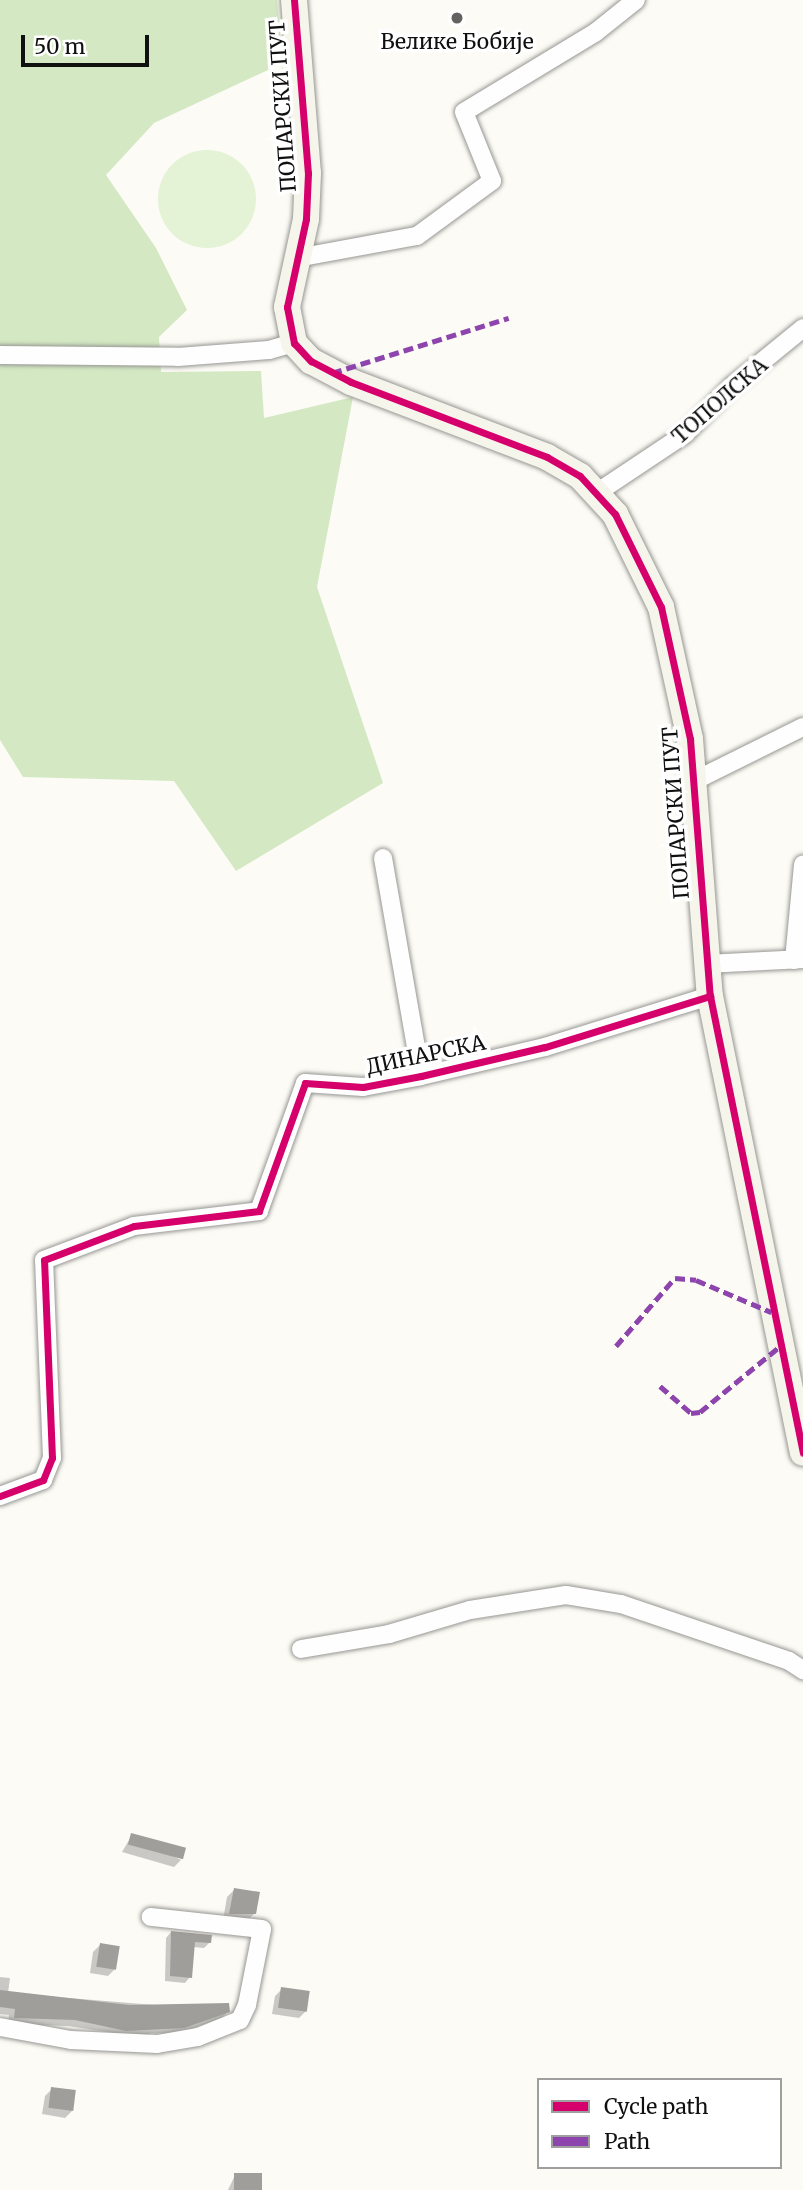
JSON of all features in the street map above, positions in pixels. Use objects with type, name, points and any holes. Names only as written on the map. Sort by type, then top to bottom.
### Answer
[{"type":"street","name":"ПОПАРСКИ ПУТ","points":[[294,0],[308,173],[297,258],[287,307],[293,343],[332,373],[547,457],[598,492],[637,553],[667,624],[685,703],[694,781],[710,996],[803,1453]]},
{"type":"street","points":[[297,258],[417,236],[492,181],[464,112],[596,32],[636,0]]},
{"type":"street","name":"ТОПОЛСКА","points":[[598,492],[685,434],[732,386],[803,328]]},
{"type":"street","points":[[0,355],[178,357],[270,350],[293,343]]},
{"type":"street","points":[[694,781],[803,727]]},
{"type":"street","points":[[383,858],[421,1076]]},
{"type":"street","points":[[706,964],[799,960],[803,864]]},
{"type":"street","name":"ДИНАРСКА","points":[[0,1496],[43,1480],[52,1458],[44,1260],[134,1226],[259,1211],[305,1083],[363,1087],[421,1076],[545,1047],[710,996]]},
{"type":"street","points":[[301,1649],[389,1634],[470,1610],[566,1595],[621,1604],[789,1661],[803,1670]]},
{"type":"street","points":[[0,2027],[130,2045],[198,2038],[234,2025],[247,2005],[261,1929],[151,1916]]},
{"type":"green space","points":[[0,0],[277,0],[283,63],[154,123],[106,175],[156,248],[187,310],[159,337],[161,372],[261,371],[264,418],[353,397],[317,587],[383,783],[236,871],[174,781],[23,777],[0,740]]},
{"type":"green space","points":[[207,150],[226,154],[242,164],[252,180],[256,199],[252,218],[242,234],[226,244],[207,248],[188,244],[172,234],[162,218],[158,199],[162,180],[172,164],[188,154]]},
{"type":"building","points":[[131,1833],[186,1848],[183,1859],[128,1845]]},
{"type":"building","points":[[234,1888],[260,1892],[256,1914],[229,1914]]},
{"type":"building","points":[[171,1931],[212,1935],[211,1943],[195,1942],[192,1978],[170,1976]]},
{"type":"building","points":[[100,1943],[120,1946],[116,1970],[96,1967]]},
{"type":"building","points":[[281,1987],[310,1991],[307,2012],[278,2008]]},
{"type":"building","points":[[0,1990],[129,2005],[229,2003],[230,2012],[184,2028],[126,2031],[75,2020],[14,2018],[15,2009],[0,2007]]},
{"type":"building","points":[[51,2087],[76,2090],[73,2111],[48,2108]]},
{"type":"building","points":[[234,2173],[262,2173],[262,2190],[234,2190]]},
{"type":"marked path","points":[[332,373],[509,318]]},
{"type":"marked path","points":[[616,1346],[675,1278],[696,1280],[771,1312]]},
{"type":"marked path","points":[[660,1386],[691,1413],[700,1412],[779,1347]]},
{"type":"cycle path","points":[[294,0],[308,173],[306,219],[287,307],[294,343],[311,361],[351,382],[547,457],[580,476],[615,514],[661,607],[690,739],[710,996],[803,1453]]},
{"type":"cycle path","points":[[0,1496],[43,1480],[52,1458],[44,1260],[134,1226],[259,1211],[305,1083],[363,1087],[421,1076],[545,1047],[710,996]]},
{"type":"place","name":"Велике Бобије","points":[[457,18]]}]
